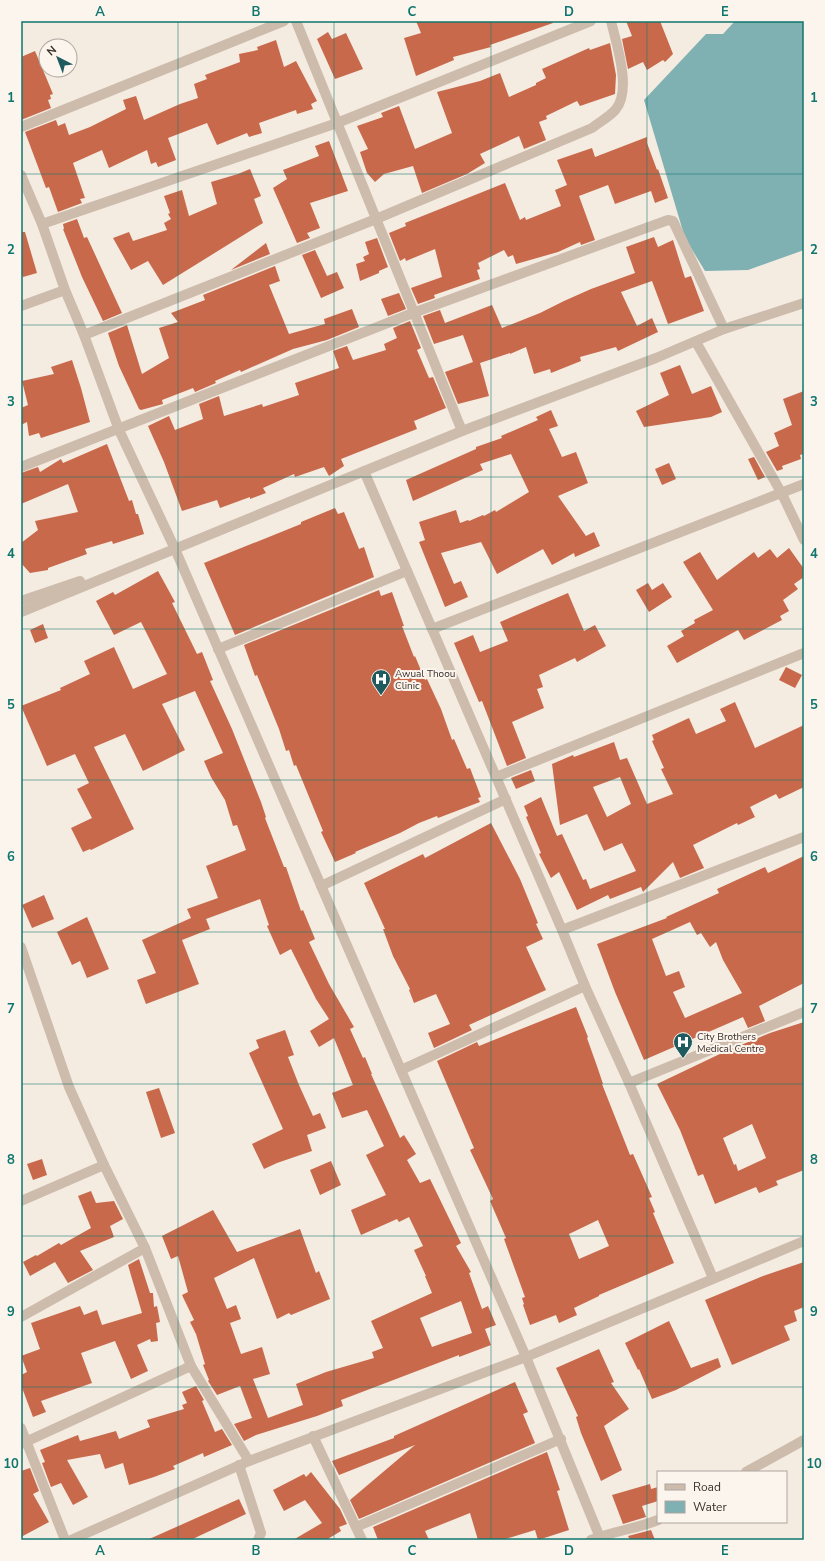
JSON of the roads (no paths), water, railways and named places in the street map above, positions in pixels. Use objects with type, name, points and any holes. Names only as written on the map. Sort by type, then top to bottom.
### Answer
[{"type":"street","points":[[21,128],[284,21]]},
{"type":"street","points":[[296,21],[413,314],[462,431]]},
{"type":"street","points":[[42,224],[337,123],[591,21]]},
{"type":"street","points":[[84,335],[376,219],[592,128],[616,109],[623,93],[621,66],[611,21]]},
{"type":"street","points":[[21,175],[42,224],[65,290],[84,335],[118,430],[175,549],[526,1357],[561,1439],[597,1539],[639,1528],[657,1520]]},
{"type":"street","points":[[21,467],[413,314],[668,220],[673,221],[724,330]]},
{"type":"street","points":[[21,306],[65,290]]},
{"type":"street","points":[[21,612],[462,431],[724,330],[804,302]]},
{"type":"street","points":[[696,342],[782,494],[804,540]]},
{"type":"street","points":[[364,471],[585,986],[713,1278]]},
{"type":"street","points":[[432,629],[782,494],[804,484]]},
{"type":"street","points":[[21,601],[175,549]]},
{"type":"street","points":[[218,650],[407,571]]},
{"type":"street","points":[[496,777],[804,653]]},
{"type":"street","points":[[321,886],[506,799]]},
{"type":"street","points":[[562,930],[804,837]]},
{"type":"street","points":[[21,947],[69,1087],[104,1165],[145,1248],[191,1366],[249,1461]]},
{"type":"street","points":[[401,1070],[585,986]]},
{"type":"street","points":[[628,1083],[804,1012]]},
{"type":"street","points":[[21,1202],[104,1165]]},
{"type":"street","points":[[71,1540],[239,1465],[526,1357],[804,1241]]},
{"type":"street","points":[[21,1317],[145,1248]]},
{"type":"street","points":[[24,1443],[191,1366]]},
{"type":"street","points":[[21,1428],[24,1443],[65,1540]]},
{"type":"street","points":[[313,1436],[362,1540]]},
{"type":"street","points":[[356,1527],[561,1439]]},
{"type":"street","points":[[748,1471],[804,1440]]},
{"type":"street","points":[[239,1465],[261,1533],[258,1540]]},
{"type":"water","points":[[735,21],[804,21],[804,250],[748,270],[705,271],[685,238],[644,100],[706,34],[723,34]]},
{"type":"place","name":"Awual Thoou Clinic","points":[[381,696]]},
{"type":"place","name":"City Brothers Medical Centre","points":[[683,1059]]}]
